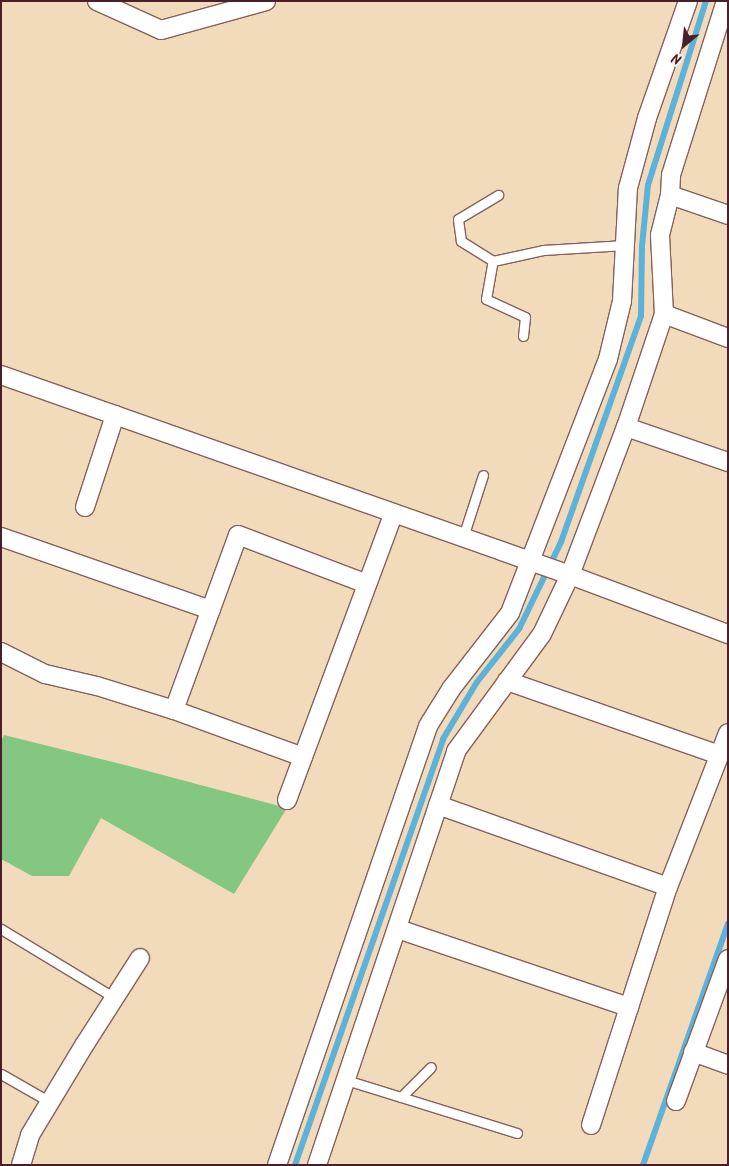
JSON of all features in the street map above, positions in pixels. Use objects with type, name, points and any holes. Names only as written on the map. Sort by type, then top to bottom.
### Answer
[{"type":"street","points":[[97,1],[161,30],[266,1]]},
{"type":"street","points":[[277,1165],[428,726],[451,689],[510,613],[608,359],[622,301],[628,188],[647,118],[688,1]]},
{"type":"street","points":[[317,1165],[398,929],[456,751],[542,634],[570,575],[626,427],[664,314],[660,235],[670,195],[670,175],[726,1]]},
{"type":"street","points":[[670,195],[728,215]]},
{"type":"street","points":[[664,314],[728,338]]},
{"type":"street","points":[[1,375],[394,512],[728,634]]},
{"type":"street","points":[[85,507],[115,415]]},
{"type":"street","points":[[626,427],[728,462]]},
{"type":"street","points":[[287,800],[394,512]]},
{"type":"street","points":[[174,710],[238,536],[367,584]]},
{"type":"street","points":[[1,537],[211,610]]},
{"type":"street","points":[[1,652],[45,674],[97,686],[174,710],[303,757]]},
{"type":"street","points":[[507,681],[720,755]]},
{"type":"street","points":[[591,1124],[668,887],[728,733]]},
{"type":"street","points":[[438,805],[668,887]]},
{"type":"street","points":[[398,929],[629,1008]]},
{"type":"street","points":[[21,1165],[30,1136],[140,958]]},
{"type":"street","points":[[676,1101],[728,959]]},
{"type":"street","points":[[693,1052],[728,1065]]},
{"type":"lane","points":[[498,194],[458,219],[461,241],[493,261],[543,250],[625,245]]},
{"type":"lane","points":[[493,261],[486,300],[524,317],[523,336]]},
{"type":"lane","points":[[463,537],[483,475]]},
{"type":"lane","points":[[1,929],[115,998]]},
{"type":"lane","points":[[401,1097],[431,1067]]},
{"type":"lane","points":[[1,1074],[50,1102]]},
{"type":"lane","points":[[346,1080],[517,1133]]},
{"type":"green space","points":[[4,735],[287,808],[234,894],[101,818],[69,876],[32,876],[1,859],[1,741]]},
{"type":"waterway","points":[[295,1165],[443,739],[477,682],[519,629],[561,542],[641,316],[642,246],[648,185],[706,1]]},
{"type":"waterway","points":[[643,1165],[728,924]]}]
